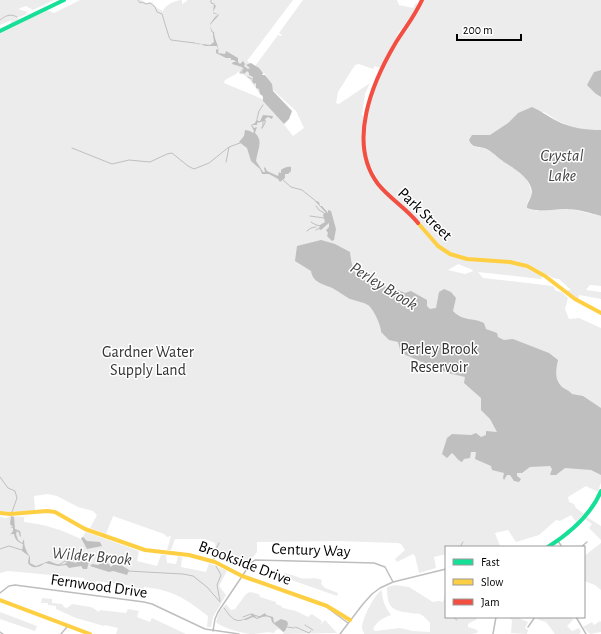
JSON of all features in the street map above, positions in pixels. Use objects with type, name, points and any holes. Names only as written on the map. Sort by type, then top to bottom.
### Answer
[{"type":"main road","points":[[0,31],[64,0]]},
{"type":"main road","name":"Park Street","points":[[422,0],[415,14],[399,36],[373,90],[366,115],[364,137],[365,156],[371,173],[380,187],[410,213],[432,241],[441,249],[467,260],[511,262],[527,266],[544,274],[574,298],[601,313]]},
{"type":"main road","points":[[550,546],[573,528],[591,510],[601,491]]},
{"type":"main road","name":"Brookside Drive","points":[[0,513],[12,514],[52,512],[85,529],[149,551],[195,556],[217,563],[242,576],[333,609],[349,621]]},
{"type":"main road","points":[[0,600],[90,634]]},
{"type":"street","points":[[558,541],[561,546]]},
{"type":"street","points":[[582,546],[587,542]]},
{"type":"street","name":"Century Way","points":[[213,631],[216,616],[251,563],[255,560],[374,563],[386,567],[393,582]]},
{"type":"street","points":[[340,634],[372,594],[380,588],[393,582],[445,569]]},
{"type":"street","name":"Fernwood Drive","points":[[0,593],[8,587],[15,585],[144,602],[152,604],[201,628],[239,634]]},
{"type":"street","points":[[493,634],[496,618]]},
{"type":"street","points":[[528,627],[534,618]]},
{"type":"street","points":[[577,618],[586,634]]},
{"type":"street","points":[[61,634],[67,626]]},
{"type":"street","points":[[0,632],[4,634]]},
{"type":"green space","name":"Gardner Water Supply Land","points":[[0,0],[54,0],[33,10],[26,6],[18,9],[28,12],[26,13],[27,14],[17,18],[20,19],[42,8],[54,13],[80,0],[141,0],[146,3],[152,2],[157,8],[163,11],[168,5],[179,0],[182,0],[182,4],[187,0],[293,0],[247,61],[255,66],[278,35],[282,35],[279,33],[303,0],[397,0],[399,5],[413,8],[416,3],[418,4],[416,10],[399,32],[391,47],[395,49],[407,27],[419,11],[424,0],[601,0],[601,70],[594,72],[591,80],[596,94],[601,97],[601,130],[575,128],[558,121],[544,112],[518,113],[508,123],[474,147],[483,148],[497,155],[524,176],[529,184],[532,194],[527,203],[536,211],[570,209],[601,216],[601,286],[590,285],[586,290],[601,292],[601,299],[579,295],[578,300],[566,290],[571,290],[559,279],[553,278],[524,263],[469,258],[466,260],[519,265],[540,275],[542,277],[541,279],[478,272],[483,278],[553,286],[556,291],[562,292],[568,298],[565,309],[569,319],[579,318],[601,328],[601,482],[598,492],[586,486],[568,497],[569,502],[574,504],[576,508],[584,514],[576,522],[571,515],[560,521],[556,520],[539,535],[516,542],[508,530],[495,533],[500,546],[445,546],[445,554],[434,557],[436,568],[419,573],[415,556],[413,554],[397,562],[395,559],[405,550],[401,544],[398,543],[337,541],[257,542],[257,552],[247,565],[245,562],[216,549],[215,543],[205,539],[175,539],[171,550],[167,550],[171,536],[167,537],[164,534],[113,516],[106,534],[90,528],[97,515],[93,511],[78,507],[57,496],[48,494],[34,496],[35,510],[10,512],[0,511],[0,31],[8,28],[12,20],[0,25]],"holes":[[[359,64],[373,69],[375,66],[383,69],[370,102],[365,126],[366,149],[369,162],[376,176],[371,170],[364,156],[362,141],[364,117],[362,115],[365,94],[370,83],[339,104],[336,103],[338,92],[355,65]],[[255,66],[266,75],[273,90],[296,111],[304,128],[293,136],[265,100],[224,83],[225,80],[239,71],[249,79],[263,98],[267,93],[248,71],[243,69],[251,69]],[[458,264],[473,270],[473,271],[465,274],[448,270]]]},
{"type":"green space","points":[[11,516],[24,517],[24,522],[53,528],[81,539],[86,532],[139,551],[137,561],[157,566],[161,555],[166,555],[167,563],[176,564],[178,556],[182,557],[181,567],[206,572],[209,563],[227,571],[219,586],[226,595],[213,617],[211,627],[207,627],[208,616],[186,600],[163,590],[144,587],[142,594],[142,588],[133,588],[133,586],[96,581],[95,585],[89,584],[89,581],[85,580],[84,578],[8,571],[0,573],[0,517],[6,518]]},
{"type":"green space","points":[[587,517],[601,526],[601,540],[589,528],[592,524],[585,519]]},
{"type":"green space","points":[[601,543],[601,590],[595,585],[585,581],[585,555]]},
{"type":"green space","points":[[284,573],[300,578],[316,578],[322,580],[321,584],[325,588],[338,593],[337,596],[283,577]]},
{"type":"green space","points":[[395,585],[409,587],[433,602],[443,602],[445,595],[445,618],[477,618],[476,620],[468,624],[468,627],[478,631],[477,633],[471,634],[364,634],[362,628],[366,613],[376,596],[382,590],[384,603],[391,615],[379,621],[373,629],[375,631],[400,628],[413,631],[430,632],[430,623],[421,615],[399,611],[392,607],[388,599],[387,587]]},
{"type":"green space","points":[[250,592],[259,594],[260,597],[276,602],[276,604],[283,608],[296,611],[308,617],[312,614],[322,621],[320,625],[325,620],[337,633],[283,634],[284,632],[278,629],[274,633],[268,632],[248,634],[227,628],[216,622],[219,612],[226,604],[231,610],[235,609],[246,594]]},
{"type":"green space","points":[[42,598],[52,599],[52,603],[62,604],[67,608],[72,604],[91,607],[99,612],[100,610],[126,613],[128,609],[139,611],[137,617],[150,622],[152,618],[186,634],[116,634],[118,628],[104,626],[76,618],[56,609],[56,606],[48,605],[48,603],[41,603]]},
{"type":"green space","points":[[0,612],[37,626],[35,631],[0,619]]},
{"type":"green space","points":[[509,618],[518,618],[528,622],[525,628],[528,630],[527,634],[511,633],[512,620]]},
{"type":"green space","points":[[572,618],[573,620],[567,626],[572,631],[579,628],[581,632],[579,634],[555,634],[546,622],[536,619]]},
{"type":"green space","points":[[600,621],[601,632],[590,634],[583,627],[592,622],[594,625]]},
{"type":"water","points":[[213,12],[219,15],[210,25],[218,15]]},
{"type":"water","points":[[210,26],[214,32],[218,49],[217,46],[205,46],[195,43],[210,45],[214,42],[213,33]]},
{"type":"water","points":[[216,49],[218,49],[218,53],[225,54],[226,51],[238,58],[238,62],[240,64],[243,61],[245,64],[244,66],[248,69],[250,68],[246,65],[251,63],[259,68],[263,73],[262,75],[265,75],[272,84],[273,91],[292,111],[289,119],[284,124],[263,101],[263,96],[260,94],[259,89],[256,88],[256,83],[254,84],[252,81],[253,77],[249,75],[247,71],[244,74],[241,69],[244,70],[242,67],[232,64],[233,62],[236,62],[231,60],[231,58],[226,58],[216,53]]},
{"type":"water","points":[[601,70],[601,97],[587,85],[594,72]]},
{"type":"water","name":"Crystal Lake","points":[[532,107],[557,121],[573,127],[601,130],[601,216],[571,209],[543,211],[527,208],[532,193],[526,179],[490,151],[473,146],[470,143],[469,140],[472,135],[490,135],[508,123],[518,113]]},
{"type":"water","points":[[263,115],[273,116],[272,119],[268,117],[265,119],[266,122],[262,129],[261,128],[265,122],[264,121],[257,123],[257,125],[252,125],[254,128],[257,127],[255,133],[258,136],[260,143],[256,161],[263,172],[265,172],[265,167],[267,171],[278,176],[282,169],[291,167],[291,171],[288,174],[285,174],[285,178],[280,182],[278,179],[269,174],[262,174],[260,169],[251,161],[247,148],[239,142],[244,136],[245,130],[253,133],[254,131],[251,125],[255,123],[257,119],[260,121]]},
{"type":"water","points":[[315,201],[319,202],[320,206],[322,206],[328,213],[328,210],[331,211],[336,229],[334,240],[332,241],[327,236],[328,233],[326,230],[329,227],[329,223],[321,230],[319,229],[320,225],[325,222],[323,215],[326,213]]},
{"type":"water","name":"Perley Brook Reservoir","points":[[321,240],[335,244],[350,252],[354,271],[362,279],[405,293],[411,291],[427,300],[427,306],[430,309],[436,308],[439,292],[444,289],[451,292],[456,298],[453,311],[461,317],[484,323],[486,329],[497,333],[498,337],[504,340],[513,339],[549,353],[558,360],[556,371],[559,384],[572,394],[583,396],[601,408],[601,475],[591,470],[565,468],[556,475],[550,475],[552,469],[550,466],[530,467],[522,473],[517,473],[517,476],[521,479],[519,482],[514,481],[510,475],[507,475],[504,480],[504,473],[492,470],[491,466],[475,459],[476,452],[471,452],[470,458],[464,459],[462,462],[452,453],[447,458],[442,454],[447,438],[452,434],[471,435],[476,433],[481,437],[486,435],[486,431],[497,432],[490,419],[481,410],[481,398],[464,383],[465,377],[448,373],[401,353],[398,342],[389,340],[381,332],[377,318],[368,305],[350,299],[334,289],[320,283],[314,279],[311,271],[295,261],[297,246]]},
{"type":"water","points":[[11,516],[14,517],[15,529],[20,531],[20,537],[17,531],[16,534],[18,540],[22,543],[24,539],[24,544],[30,557],[30,563],[36,566],[49,561],[59,564],[64,564],[69,561],[76,563],[77,562],[72,560],[69,556],[77,560],[79,556],[81,559],[89,562],[87,569],[83,569],[81,566],[69,568],[66,565],[58,566],[45,563],[41,566],[32,567],[28,563],[29,556],[22,551],[23,544],[17,540],[14,534],[9,536],[13,531],[13,528],[10,528],[13,527],[10,524]]},
{"type":"water","points":[[83,537],[87,541],[100,542],[102,546],[87,549],[81,538]]},
{"type":"water","points":[[101,563],[108,563],[111,567],[113,565],[121,565],[129,570],[127,575],[113,571],[109,572],[90,566],[92,564],[98,565]]},
{"type":"water","points":[[252,613],[257,618],[265,613],[266,615],[273,617],[274,623],[281,619],[287,621],[288,624],[285,631],[283,632],[272,622],[271,618],[264,617],[257,619],[253,617],[242,620],[251,616]]},
{"type":"waterway","points":[[138,0],[140,3],[150,3],[155,7],[157,12],[162,14],[171,40],[195,43]]},
{"type":"waterway","name":"Perley Brook","points":[[211,0],[211,3],[214,4]]},
{"type":"waterway","points":[[0,20],[4,17],[12,15],[17,17]]},
{"type":"waterway","name":"Perley Brook","points":[[248,77],[252,79]]},
{"type":"waterway","points":[[257,119],[259,111],[263,105]]},
{"type":"waterway","name":"Perley Brook","points":[[263,120],[263,126]]},
{"type":"waterway","points":[[226,162],[229,147],[240,143]]},
{"type":"waterway","points":[[72,148],[112,164],[129,160],[150,162],[172,153],[194,169],[209,163],[229,147]]},
{"type":"waterway","name":"Perley Brook","points":[[283,180],[291,187],[302,190],[317,202]]},
{"type":"waterway","name":"Perley Brook","points":[[316,206],[324,213]]},
{"type":"waterway","points":[[310,216],[324,218]]},
{"type":"waterway","points":[[311,222],[321,226]]},
{"type":"waterway","points":[[307,231],[316,227]]},
{"type":"waterway","points":[[316,230],[320,228]]},
{"type":"waterway","name":"Wilder Brook","points":[[0,477],[8,488],[15,491],[17,498],[12,512]]},
{"type":"waterway","points":[[461,546],[463,542]]},
{"type":"waterway","points":[[214,559],[214,553],[219,543]]},
{"type":"waterway","points":[[0,549],[9,546],[22,550]]},
{"type":"waterway","name":"Wilder Brook","points":[[59,565],[65,561],[68,562]]},
{"type":"waterway","points":[[216,566],[221,575],[217,585],[220,601]]},
{"type":"waterway","name":"Wilder Brook","points":[[127,571],[183,574],[193,576],[207,587],[220,602]]},
{"type":"waterway","name":"Wilder Brook","points":[[224,608],[234,619],[239,621],[242,620]]},
{"type":"waterway","name":"Wilder Brook","points":[[243,617],[251,614],[260,617]]},
{"type":"waterway","name":"Wilder Brook","points":[[305,625],[313,630]]},
{"type":"waterway","name":"Wilder Brook","points":[[287,627],[294,628]]},
{"type":"waterway","name":"Wilder Brook","points":[[295,627],[309,633],[311,631]]},
{"type":"traffic: fast","points":[[0,31],[64,0]]},
{"type":"traffic: fast","points":[[549,546],[564,536],[586,516],[597,500],[601,491]]},
{"type":"traffic: slow","points":[[418,223],[438,246],[450,254],[467,259],[510,262],[527,266],[545,276],[575,299],[601,313]]},
{"type":"traffic: slow","points":[[0,513],[55,512],[85,529],[145,550],[189,555],[215,562],[242,576],[327,606],[350,620]]},
{"type":"traffic: slow","points":[[0,600],[90,634]]},
{"type":"traffic: jam","points":[[418,223],[378,184],[369,168],[364,150],[364,132],[366,113],[378,77],[395,44],[413,17],[422,0]]}]
